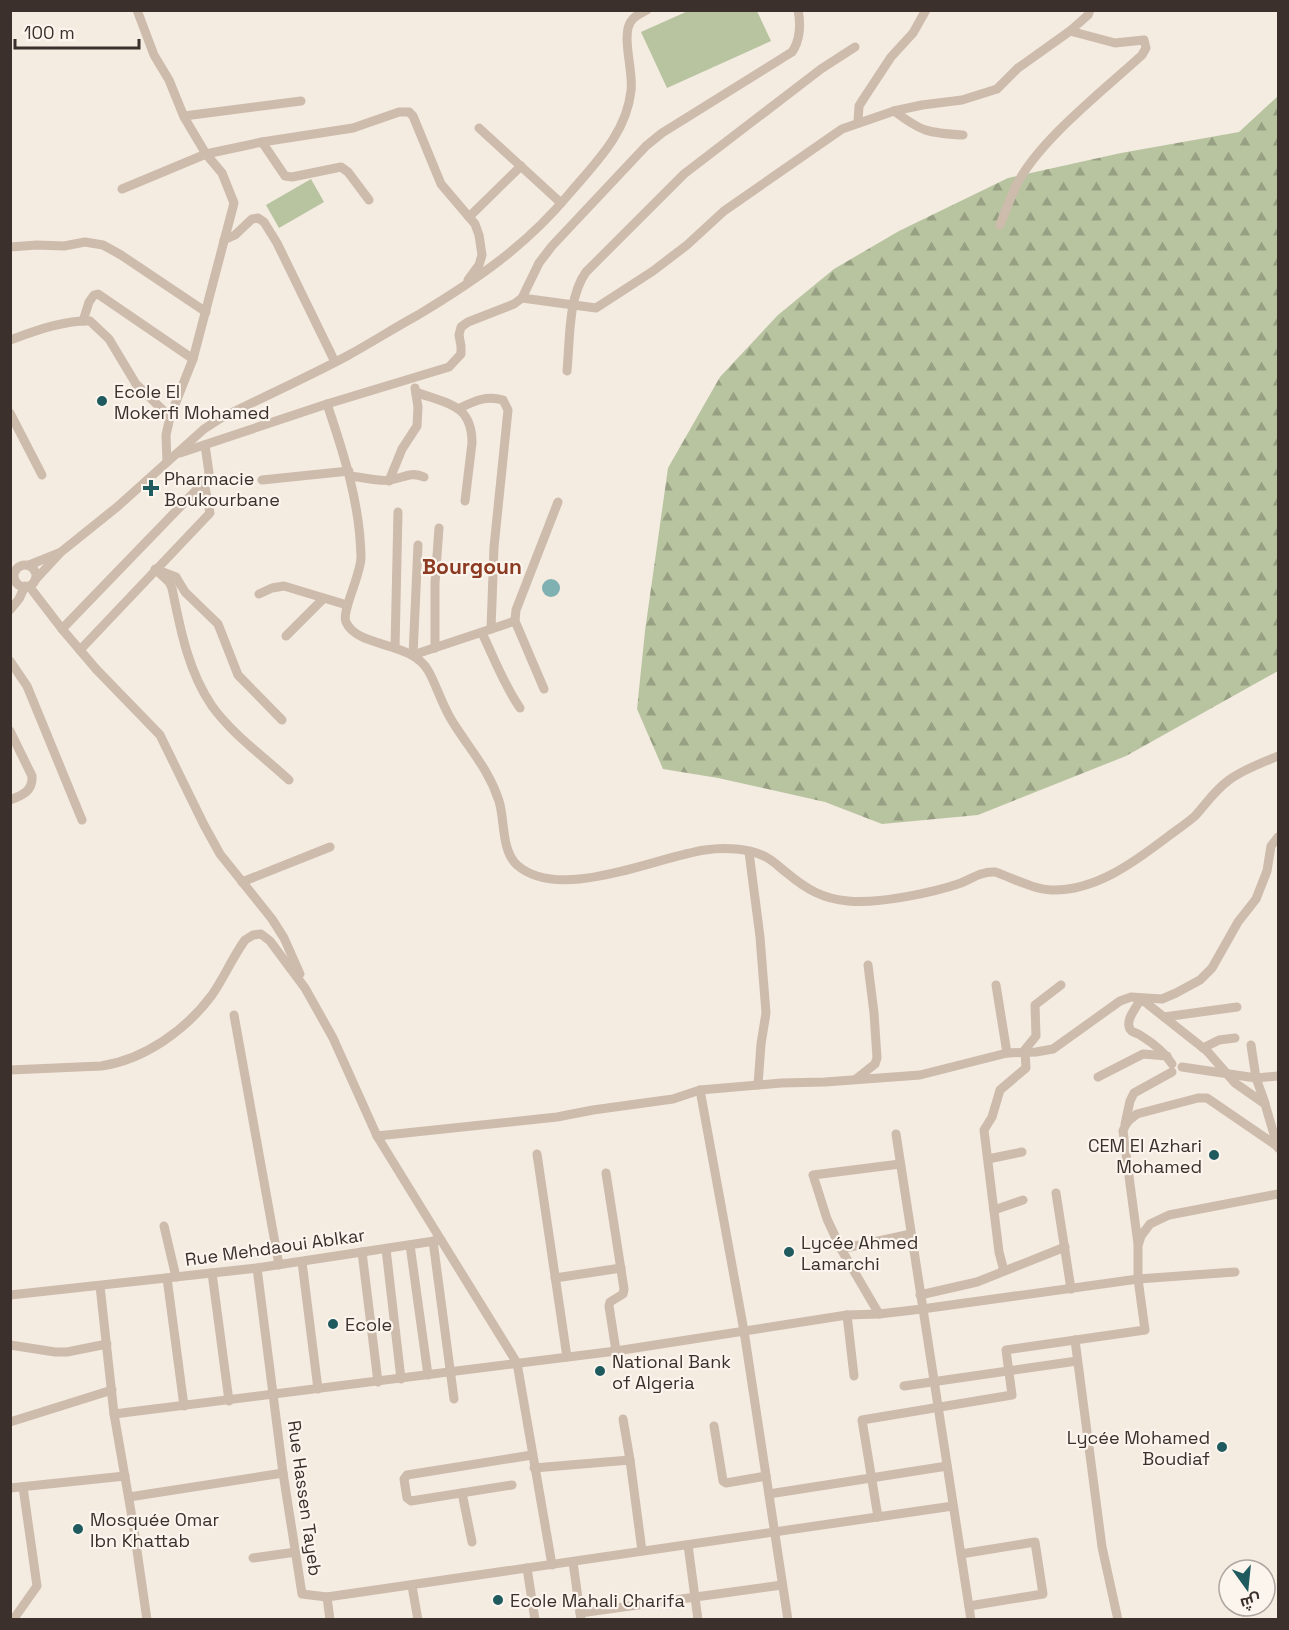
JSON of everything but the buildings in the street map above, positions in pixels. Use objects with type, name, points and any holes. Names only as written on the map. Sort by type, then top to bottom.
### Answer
[{"type":"street","points":[[137,10],[154,56],[169,80],[184,116],[206,154],[222,173],[234,203],[193,359],[170,417],[166,435],[167,462]]},
{"type":"street","points":[[27,584],[61,552],[221,418],[335,362],[463,288],[512,252],[561,203],[617,137],[627,111],[632,82],[627,29],[631,21],[647,10]]},
{"type":"street","points":[[858,122],[859,106],[891,57],[913,33],[926,10]]},
{"type":"street","points":[[522,298],[596,308],[687,245],[751,191],[842,129],[894,111],[962,100],[997,89],[1018,68],[1070,31],[1088,15],[1090,10]]},
{"type":"street","points":[[175,455],[327,404],[441,371],[456,361],[461,354],[459,331],[464,324],[510,306],[522,298],[539,262],[552,246],[646,146],[662,133],[792,52],[798,40],[801,12]]},
{"type":"street","points":[[1000,225],[1017,185],[1038,154],[1068,122],[1142,55],[1146,48],[1144,40],[1115,43],[1070,31]]},
{"type":"street","points":[[567,371],[572,306],[579,284],[586,272],[684,174],[821,69],[855,47]]},
{"type":"street","points":[[184,116],[301,101]]},
{"type":"street","points":[[894,111],[910,123],[931,133],[963,135]]},
{"type":"street","points":[[122,189],[206,154],[262,142],[353,128],[399,112],[409,112],[413,116],[441,184],[475,224],[479,235],[482,255],[479,265],[463,288]]},
{"type":"street","points":[[479,128],[561,203]]},
{"type":"street","points":[[262,142],[285,176],[291,177],[341,167],[348,172],[369,200]]},
{"type":"street","points":[[469,217],[521,166]]},
{"type":"street","points":[[224,240],[235,235],[252,219],[258,218],[264,222],[277,243],[335,362]]},
{"type":"street","points":[[10,247],[64,246],[85,242],[103,245],[206,312]]},
{"type":"street","points":[[83,321],[89,302],[94,295],[98,294],[193,359]]},
{"type":"street","points":[[10,340],[34,332],[90,321],[96,324],[109,339],[136,384],[170,417]]},
{"type":"street","points":[[389,481],[402,449],[417,426],[416,392],[412,380]]},
{"type":"street","points":[[416,392],[460,408],[467,418],[472,433],[465,501]]},
{"type":"street","points":[[460,408],[476,400],[491,398],[503,400],[508,410],[487,631],[505,685],[520,708]]},
{"type":"street","points":[[327,404],[350,473],[361,555],[357,582],[345,614],[348,626],[370,640],[413,656],[428,670],[453,723],[488,773],[503,815],[509,854],[519,867],[532,874],[567,881],[585,879],[678,855],[707,849],[723,849],[764,856],[810,892],[849,902],[899,897],[962,882],[988,871],[1037,888],[1052,890],[1069,888],[1086,885],[1134,862],[1193,817],[1216,790],[1228,781],[1278,756]]},
{"type":"street","points":[[10,413],[42,475]]},
{"type":"street","points":[[62,629],[204,482],[209,473],[205,445]]},
{"type":"street","points":[[262,480],[350,473],[389,481],[416,473],[424,477]]},
{"type":"street","points":[[80,650],[210,513],[204,482]]},
{"type":"street","points":[[544,688],[515,621],[516,610],[558,502]]},
{"type":"street","points":[[395,648],[398,512]]},
{"type":"street","points":[[435,648],[435,583],[439,528]]},
{"type":"street","points":[[413,656],[418,545]]},
{"type":"street","points":[[61,552],[29,566],[13,568],[14,577],[27,584],[80,650],[160,735],[220,854],[284,938],[305,988],[333,1038],[376,1136],[437,1241],[517,1363],[552,1565]]},
{"type":"street","points":[[12,608],[35,572],[29,566]]},
{"type":"street","points":[[155,569],[176,577],[185,592],[218,624],[238,675],[282,720]]},
{"type":"street","points":[[155,569],[172,588],[190,664],[204,693],[226,722],[289,780]]},
{"type":"street","points":[[259,594],[284,586],[348,605]]},
{"type":"street","points":[[286,636],[323,599]]},
{"type":"street","points":[[413,656],[515,621]]},
{"type":"street","points":[[10,661],[27,687],[82,820]]},
{"type":"street","points":[[10,731],[33,781],[26,793],[10,800]]},
{"type":"street","points":[[376,1136],[557,1117],[673,1099],[699,1090],[920,1075],[1007,1053],[1053,1049],[1105,1011],[1136,999],[1162,999],[1200,980],[1212,968],[1239,922],[1256,899],[1267,871],[1271,846],[1278,837]]},
{"type":"street","points":[[242,882],[330,847]]},
{"type":"street","points":[[749,852],[760,937],[766,1013],[758,1085]]},
{"type":"street","points":[[10,1070],[108,1065],[128,1060],[148,1050],[170,1037],[211,997],[245,940],[253,935],[261,934],[270,940],[305,988]]},
{"type":"street","points":[[855,1080],[875,1064],[877,1058],[868,965]]},
{"type":"street","points":[[996,985],[1007,1053]]},
{"type":"street","points":[[1004,1270],[999,1252],[984,1131],[992,1117],[1000,1090],[1026,1068],[1024,1052],[1036,1035],[1035,1005],[1061,985]]},
{"type":"street","points":[[1136,999],[1164,1017],[1203,1048],[1235,1083],[1265,1104]]},
{"type":"street","points":[[1136,999],[1128,1025],[1131,1031],[1157,1046],[1178,1073],[1182,1067],[1256,1078],[1278,1077]]},
{"type":"street","points":[[1164,1017],[1237,1007]]},
{"type":"street","points":[[234,1015],[279,1265]]},
{"type":"street","points":[[1203,1048],[1219,1040],[1235,1038]]},
{"type":"street","points":[[1251,1045],[1256,1078],[1278,1148]]},
{"type":"street","points":[[1098,1077],[1143,1054],[1170,1064]]},
{"type":"street","points":[[878,1517],[862,1420],[1012,1395],[1006,1350],[1145,1330],[1138,1279],[1138,1246],[1123,1131],[1134,1093],[1170,1064]]},
{"type":"street","points":[[699,1090],[744,1331],[788,1620]]},
{"type":"street","points":[[1125,1124],[1137,1114],[1198,1098],[1208,1098],[1278,1148]]},
{"type":"street","points":[[896,1134],[971,1620]]},
{"type":"street","points":[[988,1159],[1022,1152]]},
{"type":"street","points":[[537,1154],[567,1357]]},
{"type":"street","points":[[879,1314],[841,1249],[827,1219],[813,1175],[900,1164]]},
{"type":"street","points":[[606,1173],[624,1292],[610,1302],[609,1306],[616,1351]]},
{"type":"street","points":[[1056,1193],[1071,1289]]},
{"type":"street","points":[[1138,1246],[1141,1236],[1150,1224],[1169,1215],[1278,1194]]},
{"type":"street","points":[[994,1210],[1023,1200]]},
{"type":"street","points":[[164,1226],[172,1277],[184,1406]]},
{"type":"street","points":[[841,1249],[911,1234]]},
{"type":"street","points":[[437,1241],[454,1399]]},
{"type":"street","name":"Rue Mehdaoui Ablkar","points":[[10,1295],[257,1268],[437,1241]]},
{"type":"street","points":[[410,1245],[428,1375]]},
{"type":"street","points":[[920,1295],[977,1282],[1065,1246]]},
{"type":"street","points":[[386,1249],[401,1378]]},
{"type":"street","points":[[362,1252],[378,1382]]},
{"type":"street","points":[[302,1262],[318,1389]]},
{"type":"street","name":"Rue Hassen Tayeb","points":[[257,1268],[302,1594],[327,1598],[330,1620]]},
{"type":"street","points":[[555,1278],[621,1268]]},
{"type":"street","points":[[114,1414],[616,1351],[847,1315],[922,1309],[1138,1279],[1234,1272]]},
{"type":"street","points":[[212,1273],[229,1401]]},
{"type":"street","points":[[100,1286],[114,1414],[147,1620]]},
{"type":"street","points":[[847,1315],[854,1376]]},
{"type":"street","points":[[1075,1340],[1102,1547],[1118,1620]]},
{"type":"street","points":[[10,1345],[67,1352],[107,1344]]},
{"type":"street","points":[[904,1386],[1077,1361]]},
{"type":"street","points":[[10,1422],[112,1390]]},
{"type":"street","points":[[623,1419],[642,1551]]},
{"type":"street","points":[[714,1426],[723,1481],[726,1483],[766,1476]]},
{"type":"street","points":[[512,1485],[411,1501],[407,1498],[404,1479],[407,1475],[532,1455]]},
{"type":"street","points":[[534,1468],[630,1460]]},
{"type":"street","points":[[769,1494],[947,1466]]},
{"type":"street","points":[[129,1497],[284,1473]]},
{"type":"street","points":[[10,1488],[125,1476]]},
{"type":"street","points":[[13,1620],[37,1586],[23,1487]]},
{"type":"street","points":[[462,1493],[472,1542]]},
{"type":"street","points":[[327,1598],[953,1506]]},
{"type":"street","points":[[961,1554],[1035,1542],[1042,1594],[969,1606]]},
{"type":"street","points":[[688,1545],[698,1620]]},
{"type":"street","points":[[253,1558],[296,1552]]},
{"type":"street","points":[[573,1562],[581,1616],[782,1585]]},
{"type":"street","points":[[527,1568],[535,1620]]},
{"type":"street","points":[[412,1586],[418,1620]]},
{"type":"green space","points":[[688,11],[757,11],[771,41],[667,88],[641,32]]},
{"type":"green space","points":[[1278,96],[1278,671],[1126,756],[978,815],[882,824],[825,802],[718,778],[663,769],[637,709],[645,631],[668,468],[720,377],[778,315],[834,269],[899,231],[1008,178],[1121,153],[1239,132]]},
{"type":"green space","points":[[311,179],[324,202],[279,228],[266,205]]},
{"type":"water","points":[[551,579],[557,582],[560,588],[557,594],[551,597],[545,594],[542,588],[545,582]]},
{"type":"place","name":"Ecole El Mokerfi Mohamed","points":[[102,401]]},
{"type":"place","name":"Pharmacie Boukourbane","points":[[151,488]]},
{"type":"place","name":"CEM El Azhari Mohamed","points":[[1214,1155]]},
{"type":"place","name":"Lycée Ahmed Lamarchi","points":[[789,1252]]},
{"type":"place","name":"Ecole","points":[[333,1324]]},
{"type":"place","name":"National Bank of Algeria","points":[[600,1371]]},
{"type":"place","name":"Lycée Mohamed Boudiaf","points":[[1222,1447]]},
{"type":"place","name":"Mosquée Omar Ibn Khattab","points":[[78,1529]]},
{"type":"place","name":"Ecole Mahali Charifa","points":[[498,1600]]},
{"type":"district","name":"Bourgoun","points":[[472,566]]}]
